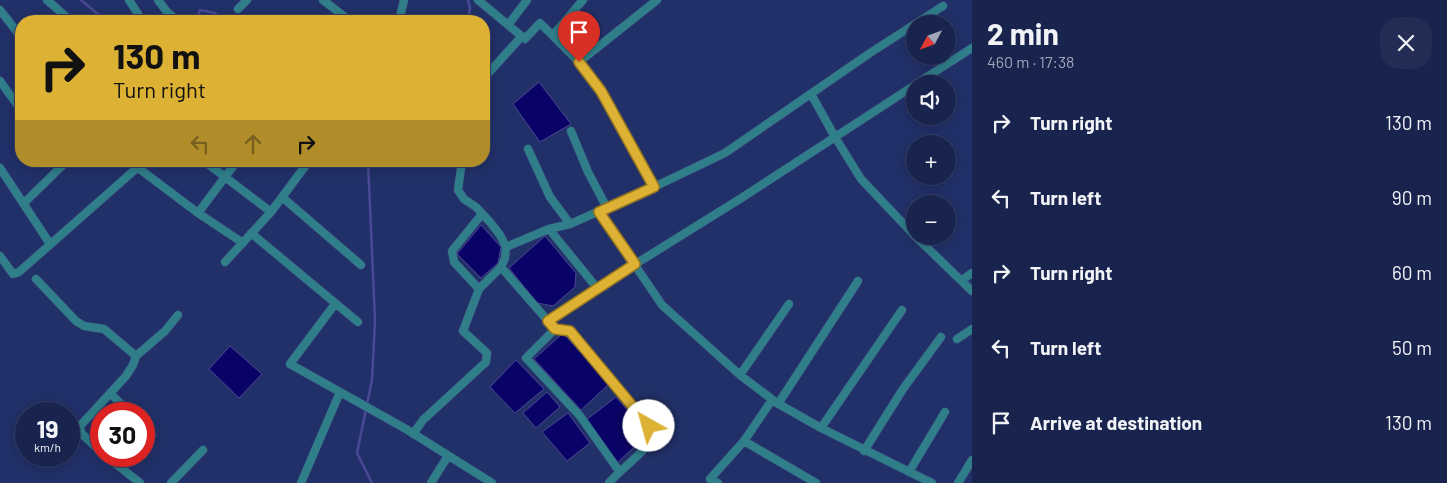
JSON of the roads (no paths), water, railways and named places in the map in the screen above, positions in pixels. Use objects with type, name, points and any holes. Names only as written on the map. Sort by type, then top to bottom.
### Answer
[{"type":"street","points":[[47,0],[64,15]]},
{"type":"street","points":[[130,0],[138,14]]},
{"type":"street","points":[[158,0],[172,15]]},
{"type":"street","points":[[238,10],[247,0]]},
{"type":"street","points":[[323,0],[342,15]]},
{"type":"street","points":[[400,15],[404,0]]},
{"type":"street","points":[[478,0],[525,40],[540,22],[579,62],[601,91],[654,187]]},
{"type":"street","points":[[508,25],[526,0]]},
{"type":"street","points":[[553,35],[583,0]]},
{"type":"street","points":[[579,62],[657,0]]},
{"type":"street","points":[[506,247],[549,229],[570,224],[599,212],[725,153],[943,6]]},
{"type":"street","points":[[0,10],[15,29]]},
{"type":"street","points":[[490,71],[522,36]]},
{"type":"street","points":[[930,75],[972,48]]},
{"type":"street","points":[[0,80],[15,101]]},
{"type":"street","points":[[548,321],[635,264],[743,198],[906,91]]},
{"type":"street","points":[[811,94],[861,179],[906,226]]},
{"type":"street","points":[[571,131],[588,172],[607,208]]},
{"type":"street","points":[[528,149],[550,197],[570,224]]},
{"type":"street","points":[[24,203],[59,167]]},
{"type":"street","points":[[0,256],[14,274],[138,167],[198,213],[243,243]]},
{"type":"street","points":[[212,167],[271,212]]},
{"type":"street","points":[[198,213],[232,167]]},
{"type":"street","points":[[226,262],[271,212],[304,167]]},
{"type":"street","points":[[413,434],[423,420],[486,362],[487,353],[463,331],[479,289],[506,258],[506,247],[500,235],[482,214],[464,199],[458,190],[461,167]]},
{"type":"street","points":[[0,168],[50,244]]},
{"type":"street","points":[[282,197],[361,265]]},
{"type":"street","points":[[599,212],[662,305],[740,375],[775,402],[821,428],[864,451],[932,483]]},
{"type":"street","points":[[479,289],[454,262],[452,251],[482,214]]},
{"type":"street","points":[[549,229],[597,288]]},
{"type":"street","points":[[251,233],[358,322]]},
{"type":"street","points":[[925,245],[972,291]]},
{"type":"street","points":[[500,267],[555,329],[570,331],[617,386],[653,433],[651,443],[619,471],[609,483]]},
{"type":"street","points":[[962,280],[972,272]]},
{"type":"street","points":[[36,278],[76,321],[84,326],[104,330],[136,356]]},
{"type":"street","points":[[718,483],[710,479],[775,402],[858,281]]},
{"type":"street","points":[[335,304],[290,364],[413,434],[492,483]]},
{"type":"street","points":[[740,375],[789,304]]},
{"type":"street","points":[[821,428],[902,310]]},
{"type":"street","points":[[102,402],[130,371],[136,356],[165,331],[178,315]]},
{"type":"street","points":[[555,329],[526,358],[580,416],[619,471]]},
{"type":"street","points":[[957,339],[972,329]]},
{"type":"street","points":[[864,451],[903,389],[941,336]]},
{"type":"street","points":[[301,483],[340,392]]},
{"type":"street","points":[[110,393],[119,402]]},
{"type":"street","points":[[909,472],[945,412]]},
{"type":"street","points":[[90,416],[79,428],[90,440]]},
{"type":"street","points":[[744,441],[816,483]]},
{"type":"street","points":[[170,483],[203,450]]},
{"type":"street","points":[[431,483],[448,456]]},
{"type":"street","points":[[958,483],[972,460]]},
{"type":"street","points":[[120,467],[140,483]]},
{"type":"waterway","points":[[81,0],[99,15]]},
{"type":"waterway","points":[[468,0],[470,8],[469,15]]},
{"type":"waterway","points":[[198,15],[200,10],[217,15]]},
{"type":"waterway","points":[[368,167],[375,320],[372,380],[357,453],[372,483]]}]
